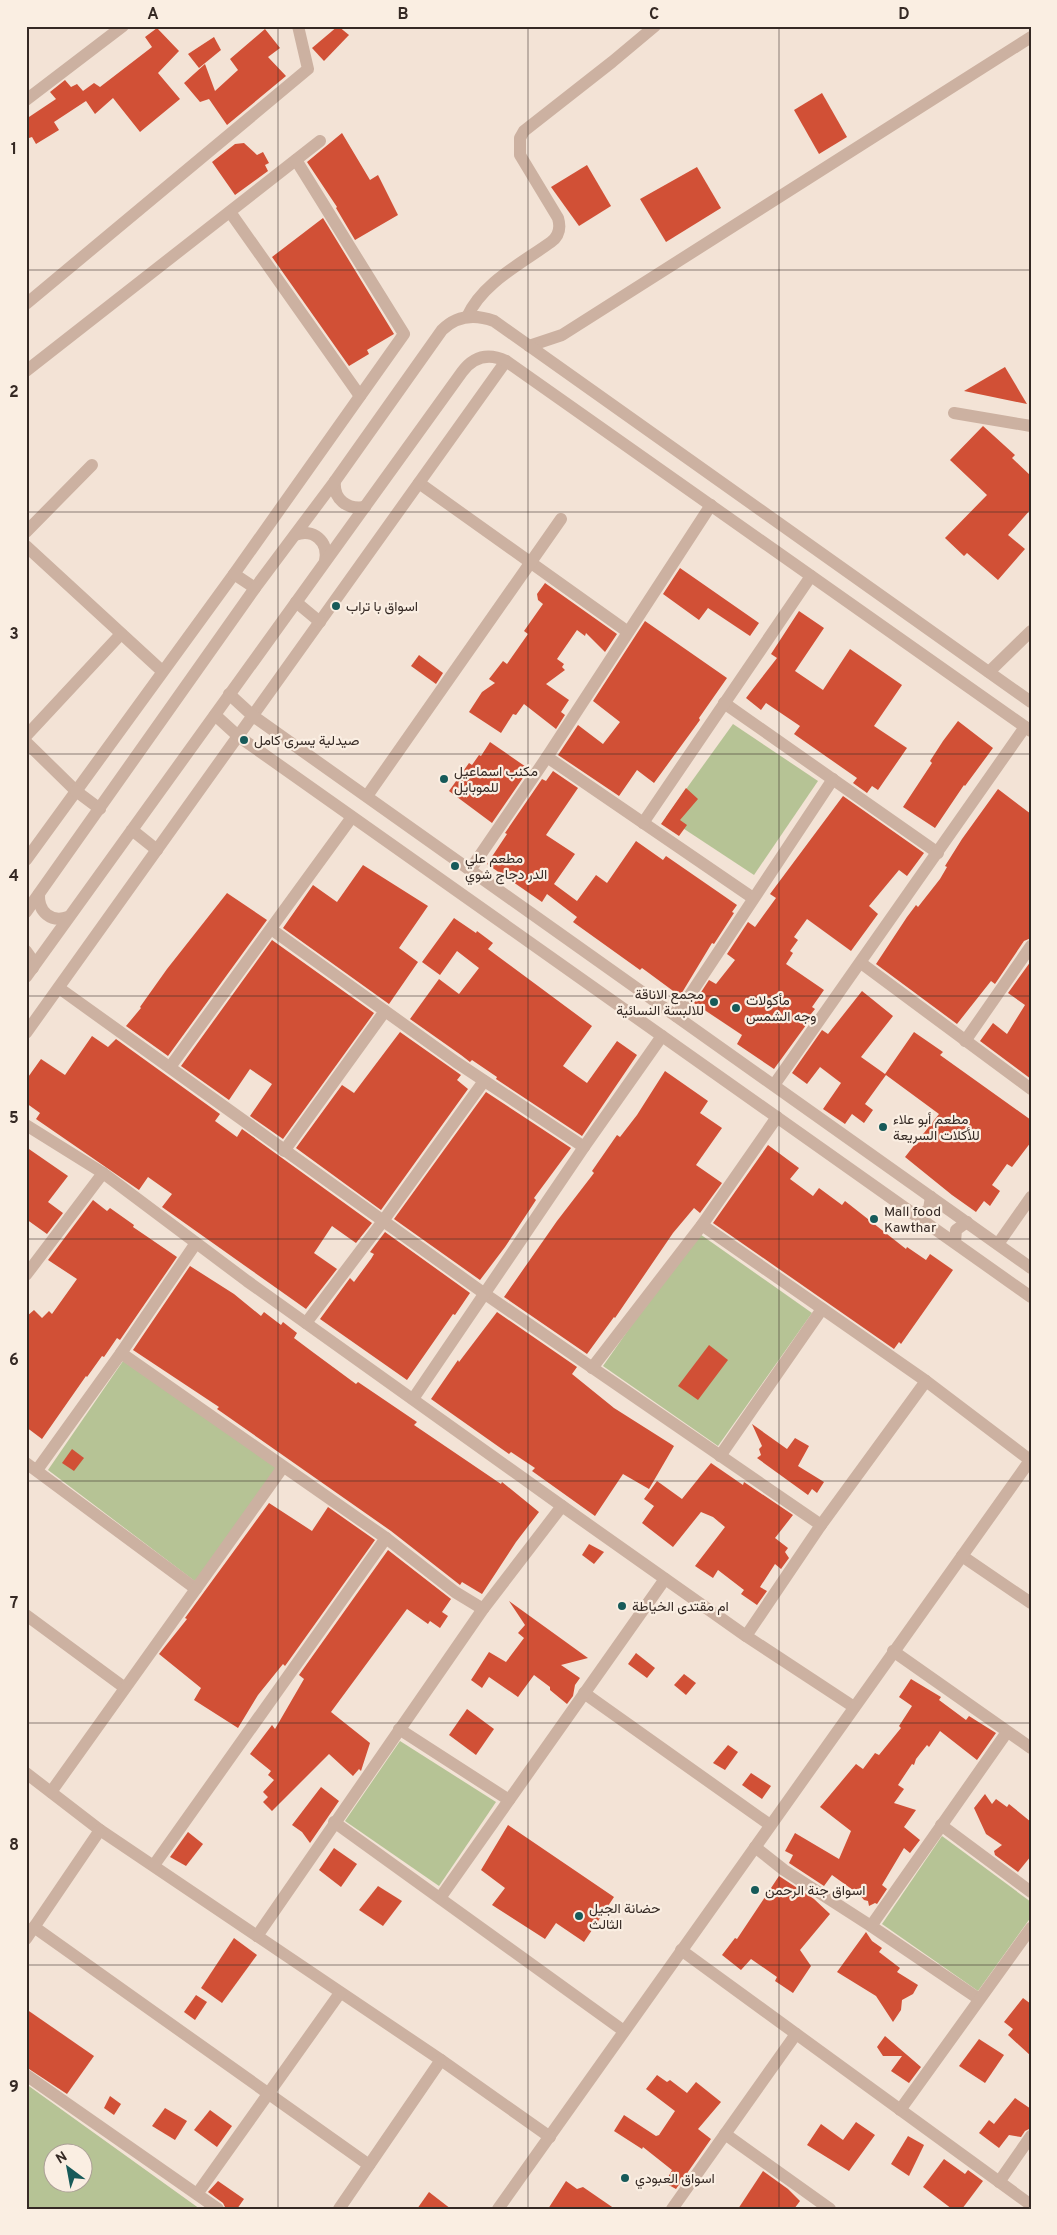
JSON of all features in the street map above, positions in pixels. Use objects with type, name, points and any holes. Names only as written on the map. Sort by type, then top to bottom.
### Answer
[{"type":"street","points":[[26,100],[123,26]]},
{"type":"street","points":[[26,304],[308,69],[298,26]]},
{"type":"street","points":[[467,317],[476,301],[488,288],[551,242],[558,234],[560,224],[558,218],[520,155],[518,147],[524,130],[655,26]]},
{"type":"street","points":[[529,346],[562,335],[1031,37]]},
{"type":"street","points":[[26,371],[320,141]]},
{"type":"street","points":[[26,860],[234,574],[404,334],[296,160]]},
{"type":"street","points":[[230,212],[360,396]]},
{"type":"street","points":[[26,912],[255,588],[335,481],[442,330],[450,322],[467,317],[476,316],[494,321],[1031,702]]},
{"type":"street","points":[[29,972],[467,365],[475,360],[491,356],[506,361],[1028,729],[774,1085]]},
{"type":"street","points":[[26,1033],[506,361]]},
{"type":"street","points":[[954,412],[1031,426]]},
{"type":"street","points":[[26,532],[92,465]]},
{"type":"street","points":[[335,481],[336,493],[342,502],[353,508],[364,507]]},
{"type":"street","points":[[419,483],[628,632]]},
{"type":"street","points":[[470,870],[547,757],[711,505]]},
{"type":"street","points":[[367,796],[561,520]]},
{"type":"street","points":[[295,535],[306,532],[321,540],[326,550],[325,561]]},
{"type":"street","points":[[26,546],[162,671]]},
{"type":"street","points":[[234,574],[255,588]]},
{"type":"street","points":[[643,822],[811,576]]},
{"type":"street","points":[[296,602],[320,622]]},
{"type":"street","points":[[989,672],[1031,630]]},
{"type":"street","points":[[26,736],[121,634]]},
{"type":"street","points":[[229,694],[253,716],[1031,1268]]},
{"type":"street","points":[[724,703],[938,853]]},
{"type":"street","points":[[214,715],[238,736],[1031,1297]]},
{"type":"street","points":[[26,742],[76,791],[100,809]]},
{"type":"street","points":[[547,757],[753,898]]},
{"type":"street","points":[[676,1016],[833,778]]},
{"type":"street","points":[[170,1067],[352,817]]},
{"type":"street","points":[[132,830],[157,850]]},
{"type":"street","points":[[39,894],[40,906],[46,915],[57,919],[68,917]]},
{"type":"street","points":[[271,930],[484,1081],[584,1147]]},
{"type":"street","points":[[965,1041],[1031,946]]},
{"type":"street","points":[[26,951],[31,958],[29,972]]},
{"type":"street","points":[[861,963],[1031,1089]]},
{"type":"street","points":[[58,988],[485,1294],[821,1525]]},
{"type":"street","points":[[284,1151],[385,1011]]},
{"type":"street","points":[[413,1399],[584,1147],[662,1036]]},
{"type":"street","points":[[306,1323],[383,1221],[484,1081]]},
{"type":"street","points":[[592,1368],[702,1225],[777,1117]]},
{"type":"street","points":[[26,1125],[103,1174],[306,1323],[562,1506],[746,1636],[854,1707]]},
{"type":"street","points":[[26,1275],[103,1174]]},
{"type":"street","points":[[918,1217],[929,1209],[931,1196]]},
{"type":"street","points":[[998,1244],[1031,1197]]},
{"type":"street","points":[[955,1242],[956,1230],[967,1222]]},
{"type":"street","points":[[498,2209],[1030,1459],[926,1380],[702,1225]]},
{"type":"street","points":[[37,1470],[121,1353],[196,1243]]},
{"type":"street","points":[[720,1456],[822,1309]]},
{"type":"street","points":[[121,1353],[283,1468],[386,1538],[455,1592],[483,1609]]},
{"type":"street","points":[[746,1636],[821,1525],[926,1380]]},
{"type":"street","points":[[26,1462],[196,1589]]},
{"type":"street","points":[[51,1792],[283,1468]]},
{"type":"street","points":[[256,1936],[483,1609],[562,1506]]},
{"type":"street","points":[[154,1865],[386,1538]]},
{"type":"street","points":[[962,1556],[1031,1603]]},
{"type":"street","points":[[440,1898],[666,1579]]},
{"type":"street","points":[[26,1615],[125,1688]]},
{"type":"street","points":[[893,1651],[1031,1748]]},
{"type":"street","points":[[584,1693],[770,1825]]},
{"type":"street","points":[[399,1730],[508,1800]]},
{"type":"street","points":[[871,1926],[1007,1732]]},
{"type":"street","points":[[26,1773],[100,1830],[441,2060],[550,2137]]},
{"type":"street","points":[[334,1822],[624,2030]]},
{"type":"street","points":[[941,1825],[1031,1892]]},
{"type":"street","points":[[26,1939],[100,1830]]},
{"type":"street","points":[[754,1847],[784,1870],[979,1999]]},
{"type":"street","points":[[34,1927],[369,2165]]},
{"type":"street","points":[[900,2110],[1031,1928]]},
{"type":"street","points":[[681,1950],[1031,2205]]},
{"type":"street","points":[[197,2194],[340,1993]]},
{"type":"street","points":[[672,2209],[796,2034]]},
{"type":"street","points":[[339,2209],[441,2060]]},
{"type":"street","points":[[26,2075],[218,2209]]},
{"type":"street","points":[[725,2134],[824,2207]]},
{"type":"street","points":[[999,2182],[1031,2136]]},
{"type":"green space","points":[[733,724],[818,781],[754,875],[666,817]]},
{"type":"green space","points":[[697,1232],[812,1313],[718,1446],[603,1366]]},
{"type":"green space","points":[[123,1361],[277,1467],[196,1582],[48,1470]]},
{"type":"green space","points":[[400,1741],[496,1802],[439,1886],[345,1821]]},
{"type":"green space","points":[[942,1836],[1031,1902],[1031,1917],[978,1991],[882,1924]]},
{"type":"green space","points":[[26,2084],[200,2209],[26,2209]]},
{"type":"building","points":[[338,26],[349,35],[324,61],[312,48]]},
{"type":"building","points":[[157,28],[179,51],[158,73],[180,99],[140,132],[113,98],[95,114],[86,101],[54,122],[59,130],[36,144],[32,137],[26,139],[26,119],[56,99],[50,92],[65,80],[71,87],[77,84],[83,91],[94,83],[100,87],[152,47],[145,37]]},
{"type":"building","points":[[265,29],[280,48],[268,57],[286,76],[227,125],[209,99],[200,102],[184,83],[205,64],[215,91],[238,70],[230,59]]},
{"type":"building","points":[[214,37],[221,50],[199,68],[188,54]]},
{"type":"building","points":[[822,93],[847,137],[819,154],[794,110]]},
{"type":"building","points":[[342,133],[370,180],[378,175],[398,215],[355,240],[337,207],[307,162]]},
{"type":"building","points":[[244,143],[257,155],[263,152],[269,163],[265,165],[268,171],[235,195],[212,162],[235,144]]},
{"type":"building","points":[[587,165],[611,206],[579,226],[551,187]]},
{"type":"building","points":[[697,167],[721,208],[666,242],[640,199]]},
{"type":"building","points":[[323,218],[394,334],[367,350],[369,354],[349,366],[272,257]]},
{"type":"building","points":[[1005,367],[1027,404],[964,391]]},
{"type":"building","points":[[983,426],[1015,455],[1012,458],[1031,476],[1031,509],[1008,535],[1025,549],[998,580],[967,553],[964,556],[945,538],[987,495],[950,460]]},
{"type":"building","points":[[680,568],[759,623],[750,636],[708,608],[699,620],[663,594]]},
{"type":"building","points":[[545,583],[617,634],[605,652],[586,633],[585,636],[577,630],[557,659],[564,664],[562,667],[565,670],[546,684],[569,700],[561,712],[565,715],[556,729],[524,704],[516,715],[513,714],[501,733],[469,712],[482,692],[495,683],[489,679],[503,661],[507,664],[528,634],[524,631],[543,604],[538,600],[537,594]]},
{"type":"building","points":[[799,611],[824,628],[795,671],[823,690],[850,649],[902,685],[874,726],[907,748],[878,790],[872,786],[867,793],[853,783],[857,778],[794,734],[800,726],[766,703],[761,710],[746,698],[777,658],[771,654]]},
{"type":"building","points":[[645,621],[727,678],[699,718],[700,720],[654,783],[637,770],[619,796],[558,755],[578,725],[603,744],[620,722],[593,701]]},
{"type":"building","points":[[419,655],[443,673],[436,684],[411,666]]},
{"type":"building","points":[[958,721],[993,748],[964,785],[935,828],[903,807],[932,763],[930,761]]},
{"type":"building","points":[[490,742],[529,769],[492,823],[449,791],[469,763],[472,765],[479,755],[481,756]]},
{"type":"building","points":[[553,771],[578,788],[546,835],[575,854],[554,884],[577,901],[596,875],[607,883],[636,841],[663,860],[666,856],[737,905],[732,912],[734,913],[714,944],[712,943],[680,996],[573,922],[577,917],[547,894],[542,902],[487,864],[507,834],[505,833],[542,779],[546,781]]},
{"type":"building","points":[[686,788],[698,799],[680,820],[687,825],[679,836],[661,824]]},
{"type":"building","points":[[998,789],[1031,814],[1031,938],[1024,941],[995,984],[991,981],[957,1024],[876,964],[916,905],[918,907],[940,879],[947,867],[945,866],[962,839]]},
{"type":"building","points":[[843,796],[924,853],[907,876],[899,870],[869,906],[878,914],[851,951],[807,919],[794,937],[798,940],[790,951],[793,953],[786,964],[824,990],[812,1007],[815,1009],[807,1019],[809,1021],[774,1069],[737,1044],[742,1035],[694,1003],[709,980],[716,984],[735,960],[727,954],[748,922],[755,927],[776,898],[770,894]]},
{"type":"building","points":[[363,865],[428,906],[399,948],[418,962],[389,1004],[283,928],[313,885],[337,902]]},
{"type":"building","points":[[227,893],[267,920],[168,1056],[126,1026],[141,1008],[167,969]]},
{"type":"building","points":[[454,918],[493,943],[488,949],[592,1026],[563,1066],[587,1083],[617,1041],[637,1055],[582,1136],[496,1079],[497,1077],[472,1060],[470,1062],[410,1019],[439,979],[459,994],[479,968],[457,951],[440,975],[422,962]]},
{"type":"building","points":[[272,940],[374,1013],[283,1139],[250,1116],[272,1084],[250,1069],[229,1100],[181,1066]]},
{"type":"building","points":[[1031,961],[1031,1079],[980,1041],[993,1023],[1007,1034],[1025,1005],[1008,993]]},
{"type":"building","points":[[862,991],[893,1016],[861,1057],[885,1074],[914,1032],[943,1052],[940,1055],[1031,1120],[1031,1142],[1012,1167],[1007,1164],[992,1185],[1000,1191],[990,1206],[984,1201],[976,1212],[905,1157],[939,1114],[886,1075],[865,1104],[873,1110],[864,1123],[852,1114],[845,1124],[823,1109],[841,1083],[820,1067],[807,1084],[792,1073],[822,1030],[828,1034]]},
{"type":"building","points":[[400,1032],[461,1075],[457,1080],[468,1089],[381,1210],[296,1148],[342,1085],[354,1093]]},
{"type":"building","points":[[92,1036],[108,1047],[116,1039],[220,1114],[215,1121],[237,1137],[242,1129],[372,1223],[356,1243],[332,1226],[314,1253],[337,1269],[306,1309],[162,1207],[172,1194],[148,1177],[139,1190],[36,1119],[40,1113],[26,1103],[26,1080],[41,1059],[65,1075]]},
{"type":"building","points":[[665,1071],[708,1101],[700,1113],[722,1128],[696,1165],[722,1183],[700,1213],[694,1208],[673,1233],[615,1318],[587,1354],[504,1297],[557,1221],[594,1173],[592,1171],[617,1135],[620,1137],[637,1115]]},
{"type":"building","points":[[486,1092],[571,1148],[534,1198],[536,1200],[505,1247],[480,1280],[394,1219]]},
{"type":"building","points":[[768,1145],[799,1168],[790,1179],[813,1196],[819,1188],[842,1205],[845,1201],[906,1249],[907,1247],[926,1260],[930,1254],[953,1270],[901,1344],[899,1342],[894,1349],[713,1223]]},
{"type":"building","points":[[26,1147],[68,1176],[48,1202],[63,1213],[47,1234],[26,1219]]},
{"type":"building","points":[[93,1200],[107,1211],[110,1208],[134,1225],[133,1227],[177,1257],[120,1340],[117,1338],[104,1357],[102,1356],[86,1376],[42,1439],[26,1427],[26,1317],[34,1310],[42,1318],[49,1311],[52,1314],[77,1279],[48,1260]]},
{"type":"building","points":[[385,1232],[470,1293],[407,1380],[320,1319],[350,1278],[354,1282],[371,1259],[374,1254],[370,1252]]},
{"type":"building","points":[[190,1266],[234,1294],[261,1316],[264,1312],[281,1325],[283,1322],[297,1333],[294,1338],[314,1353],[356,1384],[358,1382],[417,1422],[414,1425],[501,1484],[502,1482],[539,1512],[516,1542],[482,1594],[462,1582],[460,1585],[391,1531],[217,1409],[219,1407],[133,1350]]},
{"type":"building","points":[[497,1312],[577,1367],[572,1374],[614,1408],[674,1446],[649,1489],[623,1474],[595,1516],[532,1471],[535,1468],[511,1452],[509,1454],[431,1399],[458,1360],[459,1362]]},
{"type":"building","points":[[709,1345],[728,1360],[698,1400],[678,1386]]},
{"type":"building","points":[[752,1424],[787,1449],[795,1438],[809,1446],[798,1466],[824,1482],[817,1493],[812,1489],[808,1495],[757,1458],[761,1455],[759,1449],[762,1446]]},
{"type":"building","points":[[72,1449],[84,1458],[74,1471],[62,1463]]},
{"type":"building","points":[[711,1463],[743,1485],[744,1482],[793,1515],[775,1538],[788,1548],[785,1552],[789,1558],[781,1569],[775,1564],[760,1587],[767,1591],[757,1605],[741,1594],[744,1590],[718,1570],[713,1578],[695,1566],[725,1527],[713,1517],[701,1512],[673,1547],[642,1523],[654,1506],[644,1499],[657,1481],[682,1499]]},
{"type":"building","points":[[269,1503],[312,1531],[328,1507],[375,1540],[285,1666],[283,1664],[258,1695],[238,1728],[194,1700],[201,1688],[159,1654],[187,1619],[185,1618]]},
{"type":"building","points":[[589,1544],[604,1552],[594,1564],[582,1555]]},
{"type":"building","points":[[388,1550],[451,1599],[442,1612],[448,1616],[440,1628],[430,1621],[428,1624],[407,1609],[331,1712],[370,1743],[361,1771],[359,1769],[353,1776],[329,1754],[272,1811],[263,1802],[268,1797],[263,1792],[274,1780],[268,1775],[271,1771],[250,1754],[272,1725],[275,1729],[304,1679],[299,1675]]},
{"type":"building","points":[[509,1601],[588,1658],[561,1665],[580,1678],[575,1685],[573,1696],[567,1704],[550,1690],[550,1687],[534,1675],[518,1697],[489,1677],[482,1688],[471,1680],[489,1652],[506,1662],[524,1638],[518,1633],[525,1625]]},
{"type":"building","points":[[636,1653],[655,1668],[647,1678],[628,1664]]},
{"type":"building","points":[[684,1674],[696,1683],[686,1695],[674,1685]]},
{"type":"building","points":[[911,1679],[941,1697],[939,1700],[966,1720],[969,1716],[996,1733],[977,1760],[940,1731],[929,1747],[927,1745],[916,1759],[914,1765],[912,1764],[898,1785],[904,1789],[894,1803],[916,1810],[904,1827],[920,1840],[910,1853],[904,1848],[882,1885],[887,1889],[877,1904],[869,1906],[868,1901],[864,1900],[832,1875],[824,1886],[789,1863],[793,1855],[785,1851],[795,1833],[839,1859],[851,1831],[820,1807],[856,1764],[863,1769],[875,1753],[879,1755],[901,1728],[899,1726],[912,1706],[899,1697]]},
{"type":"building","points":[[467,1709],[494,1729],[476,1755],[449,1735]]},
{"type":"building","points":[[728,1745],[738,1752],[725,1770],[713,1763]]},
{"type":"building","points":[[751,1773],[771,1786],[762,1799],[742,1785]]},
{"type":"building","points":[[321,1787],[339,1801],[310,1843],[302,1832],[292,1825]]},
{"type":"building","points":[[985,1794],[992,1804],[996,1799],[1007,1807],[1009,1804],[1031,1822],[1031,1856],[1018,1872],[995,1855],[994,1851],[1002,1845],[986,1834],[974,1808]]},
{"type":"building","points":[[508,1825],[614,1897],[584,1942],[556,1923],[545,1939],[492,1905],[505,1888],[481,1870]]},
{"type":"building","points":[[188,1832],[203,1844],[186,1866],[170,1857]]},
{"type":"building","points":[[334,1848],[357,1864],[341,1887],[319,1870]]},
{"type":"building","points":[[779,1876],[814,1899],[830,1914],[800,1950],[811,1966],[793,1993],[775,1981],[777,1977],[751,1959],[741,1970],[722,1955],[735,1938],[737,1939]]},
{"type":"building","points":[[378,1886],[402,1901],[383,1926],[359,1910]]},
{"type":"building","points":[[866,1932],[872,1941],[882,1948],[879,1952],[900,1968],[897,1972],[918,1985],[913,1994],[902,2000],[901,2010],[893,2022],[876,1996],[837,1972]]},
{"type":"building","points":[[234,1938],[257,1955],[222,2003],[201,1988]]},
{"type":"building","points":[[196,1995],[207,2002],[195,2020],[184,2012]]},
{"type":"building","points":[[1023,1998],[1031,2004],[1031,2056],[1008,2035],[1013,2029],[1004,2022]]},
{"type":"building","points":[[26,2009],[94,2056],[67,2094],[26,2067]]},
{"type":"building","points":[[885,2036],[921,2067],[909,2083],[891,2071],[902,2056],[883,2056],[877,2047]]},
{"type":"building","points":[[979,2039],[1004,2055],[985,2083],[959,2066]]},
{"type":"building","points":[[657,2075],[667,2082],[670,2080],[687,2093],[696,2082],[721,2102],[698,2129],[711,2139],[676,2189],[665,2183],[672,2170],[643,2147],[642,2149],[614,2131],[624,2115],[656,2136],[659,2135],[675,2111],[646,2089]]},
{"type":"building","points":[[110,2096],[121,2104],[114,2115],[104,2108]]},
{"type":"building","points":[[1015,2098],[1031,2109],[1031,2128],[1025,2131],[1021,2137],[1009,2135],[999,2148],[979,2133],[989,2120],[994,2124]]},
{"type":"building","points":[[165,2108],[187,2121],[175,2140],[152,2126]]},
{"type":"building","points":[[210,2110],[232,2126],[217,2147],[194,2130]]},
{"type":"building","points":[[856,2122],[875,2135],[849,2171],[807,2145],[821,2124],[843,2140]]},
{"type":"building","points":[[908,2136],[924,2145],[909,2176],[891,2164]]},
{"type":"building","points":[[944,2159],[965,2174],[968,2170],[983,2181],[962,2209],[952,2209],[923,2187]]},
{"type":"building","points":[[763,2171],[788,2189],[800,2201],[794,2209],[738,2209]]},
{"type":"building","points":[[218,2181],[244,2199],[237,2209],[226,2209],[223,2203],[208,2192]]},
{"type":"building","points":[[566,2181],[577,2189],[583,2187],[615,2209],[548,2209]]},
{"type":"building","points":[[429,2192],[451,2209],[417,2209]]},
{"type":"place","name":"اسواق با تراب","points":[[336,606]]},
{"type":"place","name":"صيدلية يسرى كامل","points":[[244,740]]},
{"type":"place","name":"مكنب اسماعيل للموبايل","points":[[444,779]]},
{"type":"place","name":"مطعم علي الدر دجاج شوي","points":[[455,866]]},
{"type":"place","name":"مجمع الاناقة للالبسة النسائية","points":[[714,1002]]},
{"type":"place","name":"مأكولات وجه الشمس","points":[[736,1008]]},
{"type":"place","name":"مطعم أبو علاء للأكلات السريعة","points":[[883,1127]]},
{"type":"place","name":"Mall food Kawthar","points":[[874,1219]]},
{"type":"place","name":"ام مقتدى الخياطة","points":[[622,1606]]},
{"type":"place","name":"اسواق جنة الرحمن","points":[[755,1890]]},
{"type":"place","name":"حضانة الجيل الثالث","points":[[579,1916]]},
{"type":"place","name":"اسواق العبودي","points":[[625,2178]]}]
